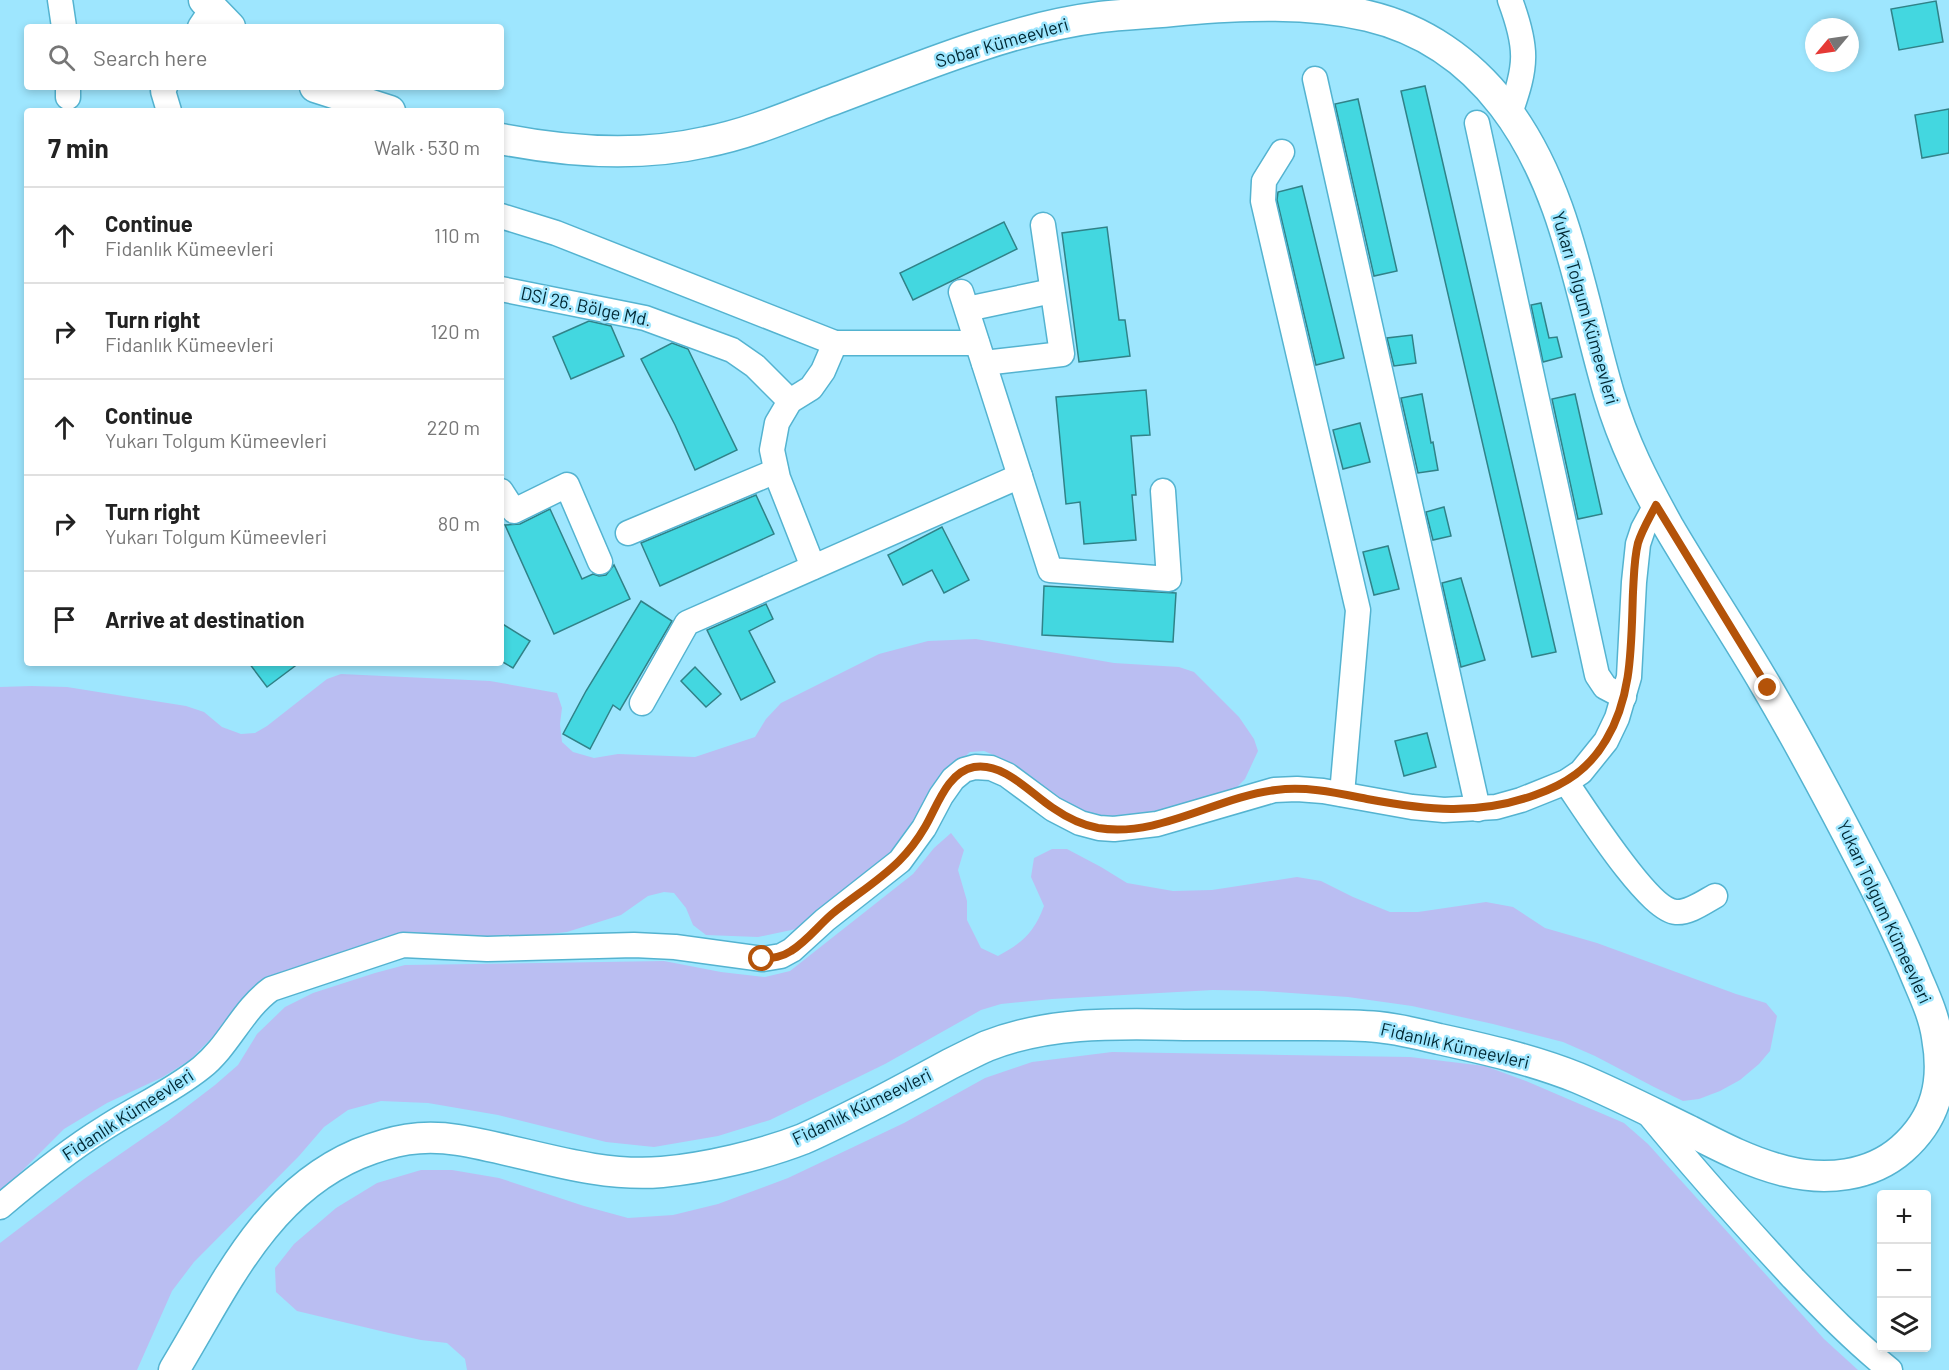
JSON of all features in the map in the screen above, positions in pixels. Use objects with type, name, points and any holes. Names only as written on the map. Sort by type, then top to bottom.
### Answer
[{"type":"main road","name":"Sobar Kümeevleri","points":[[504,140],[600,151],[659,150],[711,141],[769,124],[978,46],[1042,28],[1097,17],[1219,7],[1289,7],[1336,11],[1368,16],[1398,25],[1450,52],[1473,71],[1510,113]]},
{"type":"main road","points":[[324,90],[381,108]]},
{"type":"main road","name":"Yukarı Tolgum Kümeevleri","points":[[1510,113],[1528,140],[1546,175],[1564,228],[1609,395],[1625,442],[1640,476],[1680,547],[1751,661],[1808,759],[1890,917],[1932,1013],[1939,1044],[1940,1071],[1937,1097],[1927,1120],[1910,1142],[1889,1159],[1864,1171],[1836,1176],[1802,1175],[1773,1168],[1733,1153],[1643,1108]]},
{"type":"main road","name":"Fidanlık Kümeevleri","points":[[174,1370],[235,1265],[267,1223],[304,1186],[341,1161],[382,1144],[416,1137],[451,1138],[565,1164],[609,1170],[654,1173],[722,1162],[795,1142],[861,1111],[985,1046],[1029,1034],[1094,1023],[1385,1027],[1521,1059],[1574,1077],[1643,1108]]},
{"type":"street","points":[[60,0],[64,24]]},
{"type":"street","points":[[1510,0],[1523,49],[1523,68],[1520,85],[1510,113]]},
{"type":"street","points":[[1315,80],[1478,809]]},
{"type":"street","points":[[164,90],[168,108]]},
{"type":"street","points":[[1477,123],[1597,675],[1605,687],[1624,697]]},
{"type":"street","points":[[1282,152],[1264,182],[1263,201],[1358,610],[1342,794],[1412,807],[1444,810],[1478,809],[1497,807],[1521,800],[1566,782],[1581,772],[1606,741],[1624,697],[1629,677],[1638,544],[1656,505]]},
{"type":"street","points":[[504,217],[556,233],[835,343],[981,353],[1062,354],[1043,225]]},
{"type":"street","name":"DSİ 26. Bölge Md.","points":[[504,290],[645,318],[732,350],[755,366],[790,401]]},
{"type":"street","points":[[1052,291],[964,300],[1050,570],[1169,579],[1163,491]]},
{"type":"street","points":[[813,567],[776,471],[772,450],[777,423],[790,401],[811,388],[817,380],[835,343]]},
{"type":"street","points":[[628,533],[776,471]]},
{"type":"street","points":[[642,703],[687,622],[1020,476]]},
{"type":"street","points":[[504,496],[514,511],[567,485],[600,562]]},
{"type":"street","name":"Fidanlık Kümeevleri","points":[[0,1207],[22,1186],[68,1152],[103,1128],[183,1081],[203,1066],[260,997],[271,989],[381,952],[403,945],[487,949],[634,945],[675,946],[762,959],[781,957],[792,951],[825,920],[900,861],[924,828],[941,796],[953,779],[964,770],[975,767],[992,768],[1007,775],[1053,809],[1080,823],[1114,829],[1157,824],[1275,790],[1314,790],[1342,794]]},
{"type":"street","points":[[1566,782],[1628,869],[1651,897],[1664,908],[1676,912],[1686,911],[1715,896]]},
{"type":"street","points":[[1643,1108],[1764,1247],[1865,1351],[1890,1370]]},
{"type":"shaded area","points":[[976,639],[1114,663],[1179,667],[1194,672],[1239,717],[1254,739],[1258,751],[1245,779],[1234,790],[1177,810],[1104,820],[1076,813],[1022,776],[1001,758],[984,751],[970,752],[954,767],[909,835],[889,856],[821,912],[796,929],[758,937],[706,935],[693,925],[686,908],[674,893],[664,892],[648,896],[621,915],[567,932],[504,939],[447,939],[239,1010],[190,1060],[163,1077],[107,1103],[64,1129],[0,1193],[0,687],[67,687],[186,706],[204,712],[222,727],[241,734],[255,733],[267,726],[327,679],[341,674],[490,681],[557,693],[562,708],[560,724],[562,742],[573,752],[594,758],[618,754],[695,757],[755,737],[766,719],[781,703],[879,654],[928,641]]},
{"type":"shaded area","points":[[951,833],[964,850],[958,870],[967,901],[967,920],[981,948],[998,956],[1026,936],[1036,923],[1044,906],[1031,877],[1034,858],[1052,849],[1067,849],[1127,883],[1173,891],[1212,890],[1297,877],[1321,881],[1390,912],[1418,912],[1486,902],[1513,907],[1545,928],[1597,943],[1766,1003],[1777,1016],[1770,1051],[1740,1080],[1699,1099],[1683,1101],[1563,1042],[1493,1024],[1412,1006],[1348,997],[1213,990],[1001,1004],[981,1010],[885,1064],[770,1120],[718,1136],[654,1147],[606,1142],[498,1115],[428,1103],[381,1101],[348,1110],[324,1127],[299,1156],[194,1262],[172,1291],[137,1370],[0,1370],[0,1243],[84,1179],[168,1121],[215,1085],[238,1065],[257,1034],[285,1007],[313,993],[405,965],[664,961],[721,972],[765,977],[790,971],[913,874],[934,848]]},
{"type":"shaded area","points":[[1112,1052],[1410,1057],[1485,1066],[1526,1081],[1624,1123],[1648,1144],[1824,1339],[1858,1370],[467,1370],[465,1359],[447,1343],[421,1340],[297,1311],[276,1292],[275,1268],[294,1244],[336,1208],[377,1183],[421,1170],[452,1170],[499,1178],[628,1218],[673,1215],[718,1204],[788,1178],[904,1123],[985,1078],[1032,1062]]},
{"type":"building","points":[[1936,1],[1943,42],[1899,50],[1891,9]]},
{"type":"building","points":[[1425,86],[1556,652],[1532,657],[1401,91]]},
{"type":"building","points":[[1358,99],[1397,271],[1374,276],[1335,104]]},
{"type":"building","points":[[1949,109],[1949,153],[1922,158],[1915,115]]},
{"type":"building","points":[[1302,186],[1344,358],[1316,365],[1277,200],[1278,192]]},
{"type":"building","points":[[1004,222],[1017,249],[913,300],[900,273]]},
{"type":"building","points":[[1107,227],[1119,320],[1125,320],[1130,356],[1079,362],[1062,233]]},
{"type":"building","points":[[1541,303],[1549,338],[1557,337],[1562,357],[1543,362],[1531,305]]},
{"type":"building","points":[[589,321],[611,326],[624,356],[571,379],[553,337]]},
{"type":"building","points":[[1412,335],[1416,363],[1394,366],[1387,338]]},
{"type":"building","points":[[672,343],[688,349],[737,450],[695,470],[641,359]]},
{"type":"building","points":[[1146,390],[1150,435],[1131,436],[1136,495],[1132,495],[1136,540],[1084,544],[1080,502],[1066,504],[1056,397]]},
{"type":"building","points":[[1422,394],[1438,470],[1418,473],[1401,398]]},
{"type":"building","points":[[1575,394],[1602,514],[1578,519],[1552,399]]},
{"type":"building","points":[[1360,423],[1370,462],[1343,469],[1333,430]]},
{"type":"building","points":[[756,495],[774,534],[660,586],[641,543]]},
{"type":"building","points":[[1444,507],[1451,536],[1433,540],[1426,512]]},
{"type":"building","points":[[550,509],[582,579],[593,574],[606,575],[614,565],[630,599],[554,634],[505,525],[520,524]]},
{"type":"building","points":[[942,527],[969,580],[944,593],[932,570],[903,585],[888,555]]},
{"type":"building","points":[[1388,546],[1399,589],[1374,595],[1363,552]]},
{"type":"building","points":[[1461,578],[1485,660],[1461,667],[1442,583]]},
{"type":"building","points":[[1044,586],[1176,593],[1173,642],[1042,635]]},
{"type":"building","points":[[641,601],[672,621],[620,710],[613,705],[590,749],[563,734],[586,691]]},
{"type":"building","points":[[766,604],[773,619],[749,631],[775,682],[741,700],[707,630]]},
{"type":"building","points":[[504,625],[530,641],[513,668],[504,663]]},
{"type":"building","points":[[251,666],[295,666],[267,687]]},
{"type":"building","points":[[695,667],[721,694],[706,707],[681,681]]},
{"type":"building","points":[[1427,733],[1436,767],[1404,776],[1395,741]]},
{"type":"route","points":[[762,959],[781,957],[792,951],[845,903],[900,861],[924,828],[953,779],[964,770],[975,767],[992,768],[1007,775],[1053,809],[1080,823],[1114,829],[1157,824],[1275,790],[1323,790],[1412,807],[1444,810],[1497,807],[1566,782],[1581,772],[1606,741],[1624,697],[1629,677],[1638,544],[1656,505],[1768,688]]}]
